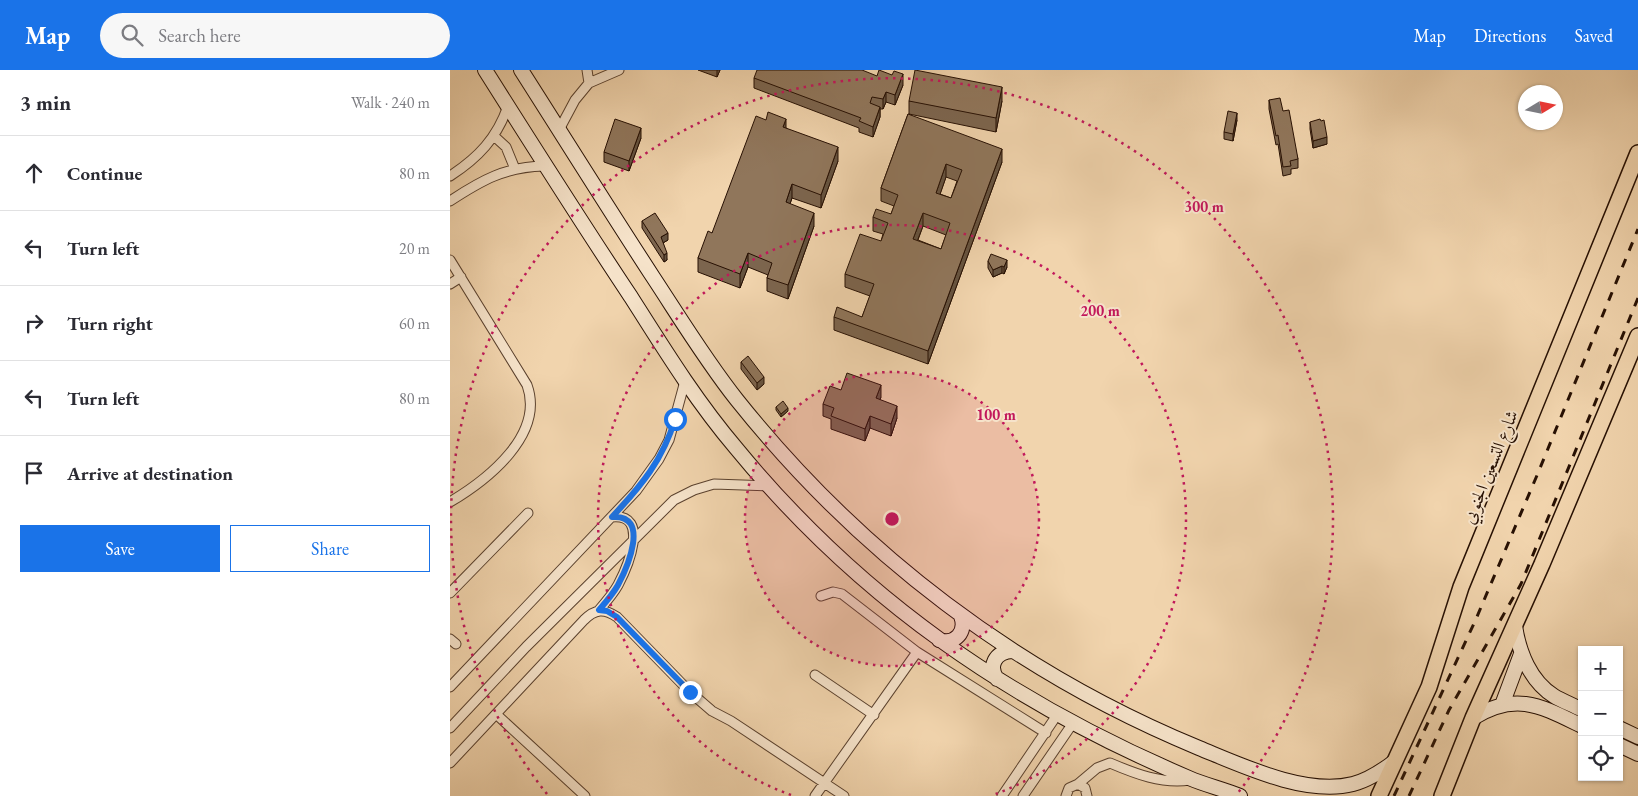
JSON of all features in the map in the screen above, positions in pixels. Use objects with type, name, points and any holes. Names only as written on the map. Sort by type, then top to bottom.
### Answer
[{"type":"main road","points":[[485,70],[544,166],[685,381],[734,446],[768,486],[849,568],[938,640],[997,679],[1058,715],[1192,780],[1240,796]]},
{"type":"main road","points":[[521,70],[678,315],[736,399],[795,467],[847,521],[902,570],[961,616],[1012,651],[1089,697],[1170,736],[1285,781],[1317,792],[1354,784],[1381,772],[1395,761]]},
{"type":"main road","name":"شارع التسعين الجنوبي","points":[[1379,796],[1429,687],[1461,587],[1638,153]]},
{"type":"main road","points":[[1442,796],[1473,718],[1515,626],[1638,336]]},
{"type":"main road","points":[[938,640],[949,641],[958,636],[963,627],[961,616]]},
{"type":"main road","points":[[1515,626],[1521,654],[1532,673],[1553,696],[1578,708]]},
{"type":"main road","points":[[997,679],[993,670],[994,660],[1002,653],[1012,651]]},
{"type":"main road","points":[[1502,705],[1521,654]]},
{"type":"main road","points":[[1473,718],[1487,710],[1502,705],[1523,704],[1539,706],[1578,724]]},
{"type":"main road","points":[[1623,730],[1638,736]]},
{"type":"main road","points":[[1623,747],[1638,754]]},
{"type":"street","points":[[587,70],[589,83]]},
{"type":"street","points":[[559,130],[574,100],[589,83],[620,70]]},
{"type":"street","points":[[450,176],[478,156],[494,136],[508,106]]},
{"type":"street","points":[[494,136],[506,147],[515,169]]},
{"type":"street","points":[[450,201],[486,179],[515,169],[544,166]]},
{"type":"street","points":[[450,260],[527,385],[531,402],[526,427],[498,467],[465,493],[450,502]]},
{"type":"street","points":[[450,284],[461,277]]},
{"type":"street","points":[[450,687],[636,491],[659,459],[669,440],[685,381]]},
{"type":"street","points":[[450,728],[526,647],[674,500],[694,490],[714,484],[768,486]]},
{"type":"street","points":[[450,593],[528,513]]},
{"type":"street","points":[[599,610],[612,594],[622,576],[633,540],[634,531],[629,522],[621,517],[612,517]]},
{"type":"street","points":[[821,596],[832,592],[842,594],[917,652],[1046,733]]},
{"type":"street","points":[[450,763],[590,613],[599,610],[607,611],[617,617],[690,692],[712,711],[731,721],[844,796]]},
{"type":"street","points":[[815,796],[917,652]]},
{"type":"street","points":[[815,675],[874,715]]},
{"type":"street","points":[[496,714],[585,796]]},
{"type":"street","points":[[1002,796],[1058,715]]},
{"type":"street","points":[[1023,796],[1073,723]]},
{"type":"street","points":[[1026,761],[1041,770]]},
{"type":"street","points":[[1066,796],[1068,788],[1078,784],[1097,768],[1110,763],[1148,778],[1192,780]]},
{"type":"street","points":[[1078,784],[1085,788],[1087,796]]},
{"type":"building","points":[[757,70],[862,70],[877,76],[879,70],[892,75],[894,71],[903,74],[895,95],[886,92],[883,99],[872,97],[870,103],[880,107],[873,127],[859,121],[861,118],[754,78]]},
{"type":"building","points":[[915,70],[1002,87],[996,118],[909,101]]},
{"type":"building","points":[[1280,98],[1283,111],[1289,110],[1298,159],[1290,161],[1291,166],[1283,167],[1278,135],[1276,136],[1269,100]]},
{"type":"building","points":[[1228,111],[1237,113],[1233,134],[1224,132]]},
{"type":"building","points":[[768,112],[786,119],[783,127],[838,147],[821,195],[792,184],[786,202],[814,213],[788,285],[767,278],[772,263],[748,253],[740,274],[698,258],[708,231],[712,233],[756,116],[766,120]]},
{"type":"building","points":[[908,114],[1002,149],[928,351],[834,317],[837,307],[862,317],[874,284],[845,274],[860,234],[881,241],[888,223],[873,217],[876,209],[891,214],[898,195],[881,188]],"holes":[[[946,164],[962,170],[951,198],[936,193]],[[923,213],[950,223],[941,249],[913,239]]]},
{"type":"building","points":[[615,119],[641,128],[629,161],[604,152]]},
{"type":"building","points":[[1320,119],[1321,121],[1324,120],[1327,137],[1313,141],[1310,122]]},
{"type":"building","points":[[655,213],[668,233],[661,237],[667,253],[664,255],[642,221]]},
{"type":"building","points":[[991,254],[1007,260],[1004,267],[993,270],[988,261]]},
{"type":"building","points":[[748,356],[764,377],[757,383],[741,362]]},
{"type":"building","points":[[847,373],[881,385],[876,398],[897,406],[891,424],[870,416],[865,429],[831,416],[834,408],[823,404],[830,386],[841,390]]},
{"type":"building","points":[[783,401],[788,408],[781,414],[776,407]]},
{"type":"railway","points":[[1394,796],[1476,619],[1638,229]]},
{"type":"railway","points":[[1409,796],[1449,710],[1521,584],[1638,298]]},
{"type":"route","points":[[675,419],[669,440],[649,475],[612,517],[617,516],[626,519],[632,526],[634,536],[631,553],[618,585],[599,610],[607,611],[617,617],[690,692]]}]
